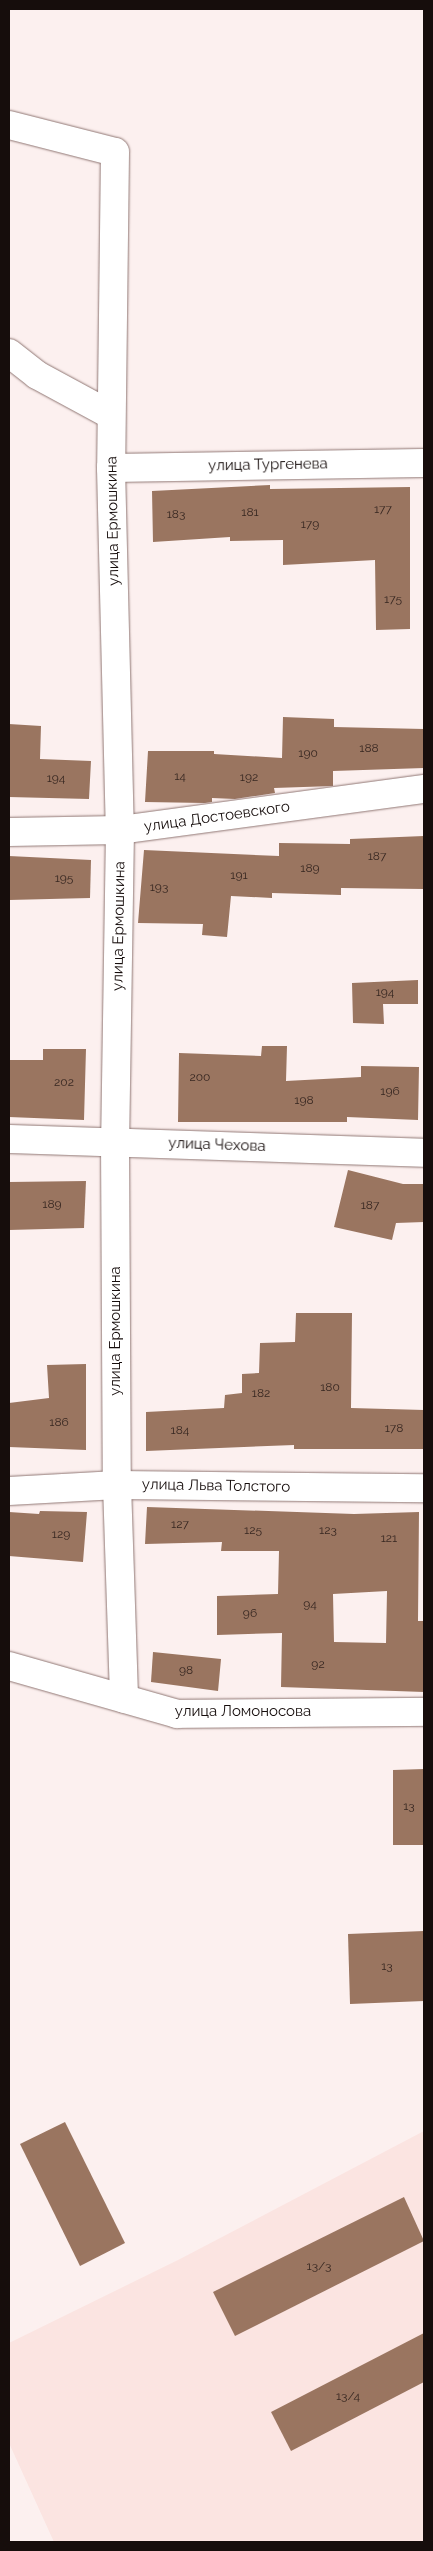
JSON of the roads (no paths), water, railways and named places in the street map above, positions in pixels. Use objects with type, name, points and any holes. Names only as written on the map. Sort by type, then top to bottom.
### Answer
[{"type":"street","name":"улица Ермошкина","points":[[9,125],[114,152],[111,468],[120,830],[115,1141],[117,1485],[124,1699]]},
{"type":"street","points":[[9,353],[37,375],[111,415]]},
{"type":"street","name":"улица Тургенева","points":[[111,468],[424,463]]},
{"type":"street","name":"улица Достоевского","points":[[9,832],[120,830],[424,790]]},
{"type":"street","name":"улица Чехова","points":[[9,1139],[115,1141],[424,1153]]},
{"type":"street","name":"улица Льва Толстого","points":[[9,1491],[117,1485],[424,1488]]},
{"type":"street","name":"улица Ломоносова","points":[[9,1666],[177,1714],[424,1712]]}]
